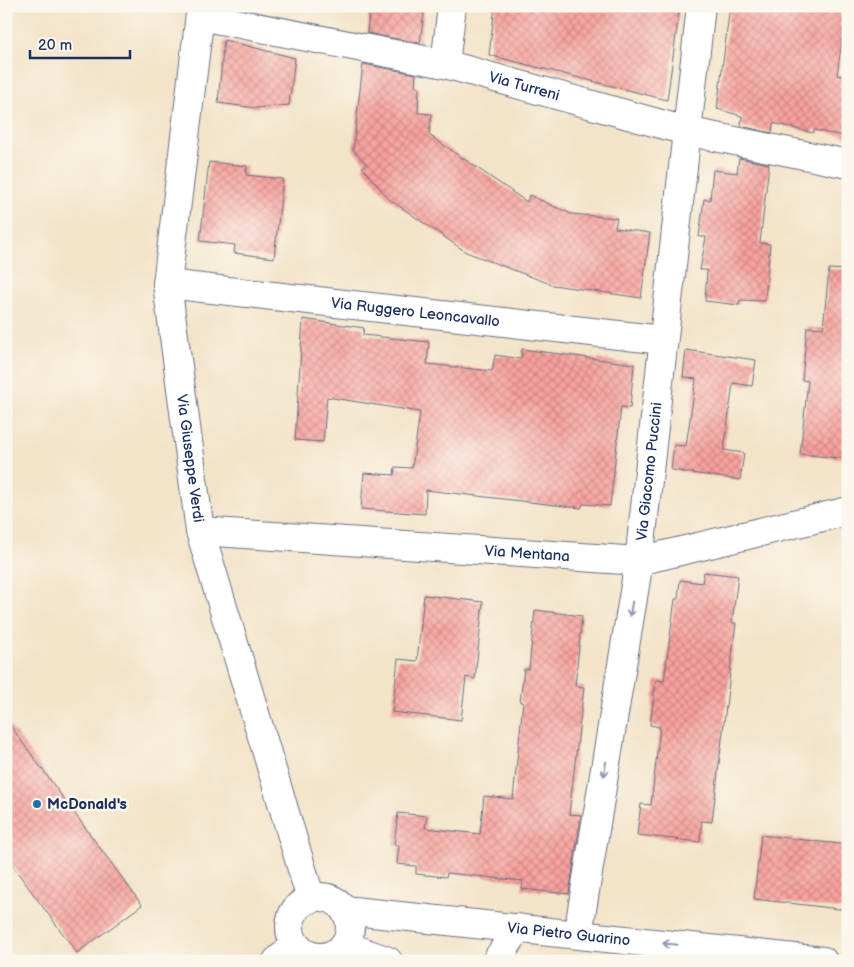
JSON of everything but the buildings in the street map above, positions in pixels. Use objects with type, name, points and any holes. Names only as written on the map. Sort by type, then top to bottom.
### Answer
[{"type":"street","points":[[445,64],[452,6]]},
{"type":"street","name":"Via Giacomo Puccini","points":[[578,934],[639,561],[662,340],[701,6]]},
{"type":"street","name":"Via Turreni","points":[[200,11],[445,64],[686,131],[848,164]]},
{"type":"street","name":"Via Giuseppe Verdi","points":[[200,11],[167,284],[200,531],[311,899]]},
{"type":"street","name":"Via Ruggero Leoncavallo","points":[[167,284],[662,340]]},
{"type":"street","name":"Via Mentana","points":[[200,531],[639,561],[848,511]]},
{"type":"street","points":[[323,898],[335,902],[344,910],[349,921],[349,933],[344,945],[334,954],[320,958],[287,953],[291,918],[299,906],[311,899],[323,898]]},
{"type":"street","name":"Via Pietro Guarino","points":[[344,910],[823,961]]},
{"type":"street","points":[[496,961],[518,928]]},
{"type":"street","points":[[344,945],[388,961]]},
{"type":"place","name":"McDonald's","points":[[37,804]]}]
